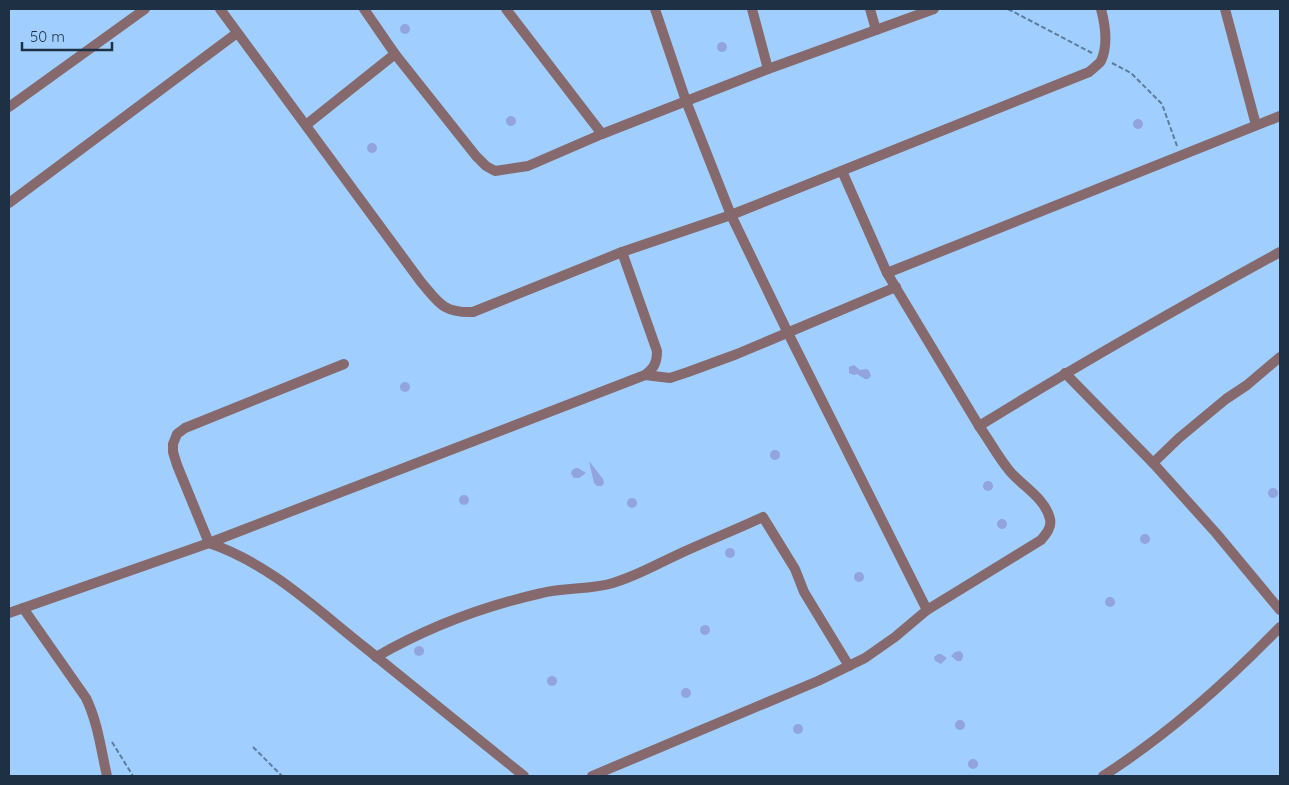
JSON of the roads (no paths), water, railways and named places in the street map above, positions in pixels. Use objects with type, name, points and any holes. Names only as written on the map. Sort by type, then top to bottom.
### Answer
[{"type":"street","points":[[9,107],[145,9]]},
{"type":"street","points":[[220,9],[421,282],[436,300],[449,310],[458,313],[473,312],[622,252],[731,215],[1089,72],[1100,61],[1105,41],[1105,22],[1101,9]]},
{"type":"street","points":[[364,9],[395,54],[476,156],[486,166],[495,171],[528,166],[602,134],[768,69],[934,9]]},
{"type":"street","points":[[506,9],[602,134]]},
{"type":"street","points":[[654,9],[686,101],[731,215],[927,610]]},
{"type":"street","points":[[752,9],[768,69]]},
{"type":"street","points":[[870,9],[876,30]]},
{"type":"street","points":[[1225,9],[1256,125]]},
{"type":"street","points":[[9,203],[237,33]]},
{"type":"street","points":[[306,125],[395,54]]},
{"type":"street","points":[[887,273],[1280,116]]},
{"type":"street","points":[[592,776],[809,685],[864,658],[895,637],[927,610],[1041,540],[1051,525],[1046,508],[1008,469],[980,426],[887,273],[842,171]]},
{"type":"street","points":[[9,614],[209,543],[645,375],[655,366],[657,352],[622,252]]},
{"type":"street","points":[[980,426],[1065,373],[1176,308],[1280,252]]},
{"type":"street","points":[[645,375],[670,378],[737,354],[896,288]]},
{"type":"street","points":[[1153,463],[1179,438],[1226,399],[1247,386],[1280,357]]},
{"type":"street","points":[[344,364],[185,428],[177,434],[173,447],[177,465],[209,543],[232,551],[300,594],[524,776]]},
{"type":"street","points":[[1065,373],[1153,463],[1216,532],[1280,610]]},
{"type":"street","points":[[376,656],[407,639],[444,623],[496,605],[544,592],[612,583],[644,571],[763,516],[795,569],[804,592],[849,666]]},
{"type":"street","points":[[23,608],[86,698],[94,719],[107,776]]},
{"type":"street","points":[[1103,776],[1176,725],[1207,699],[1280,627]]}]
